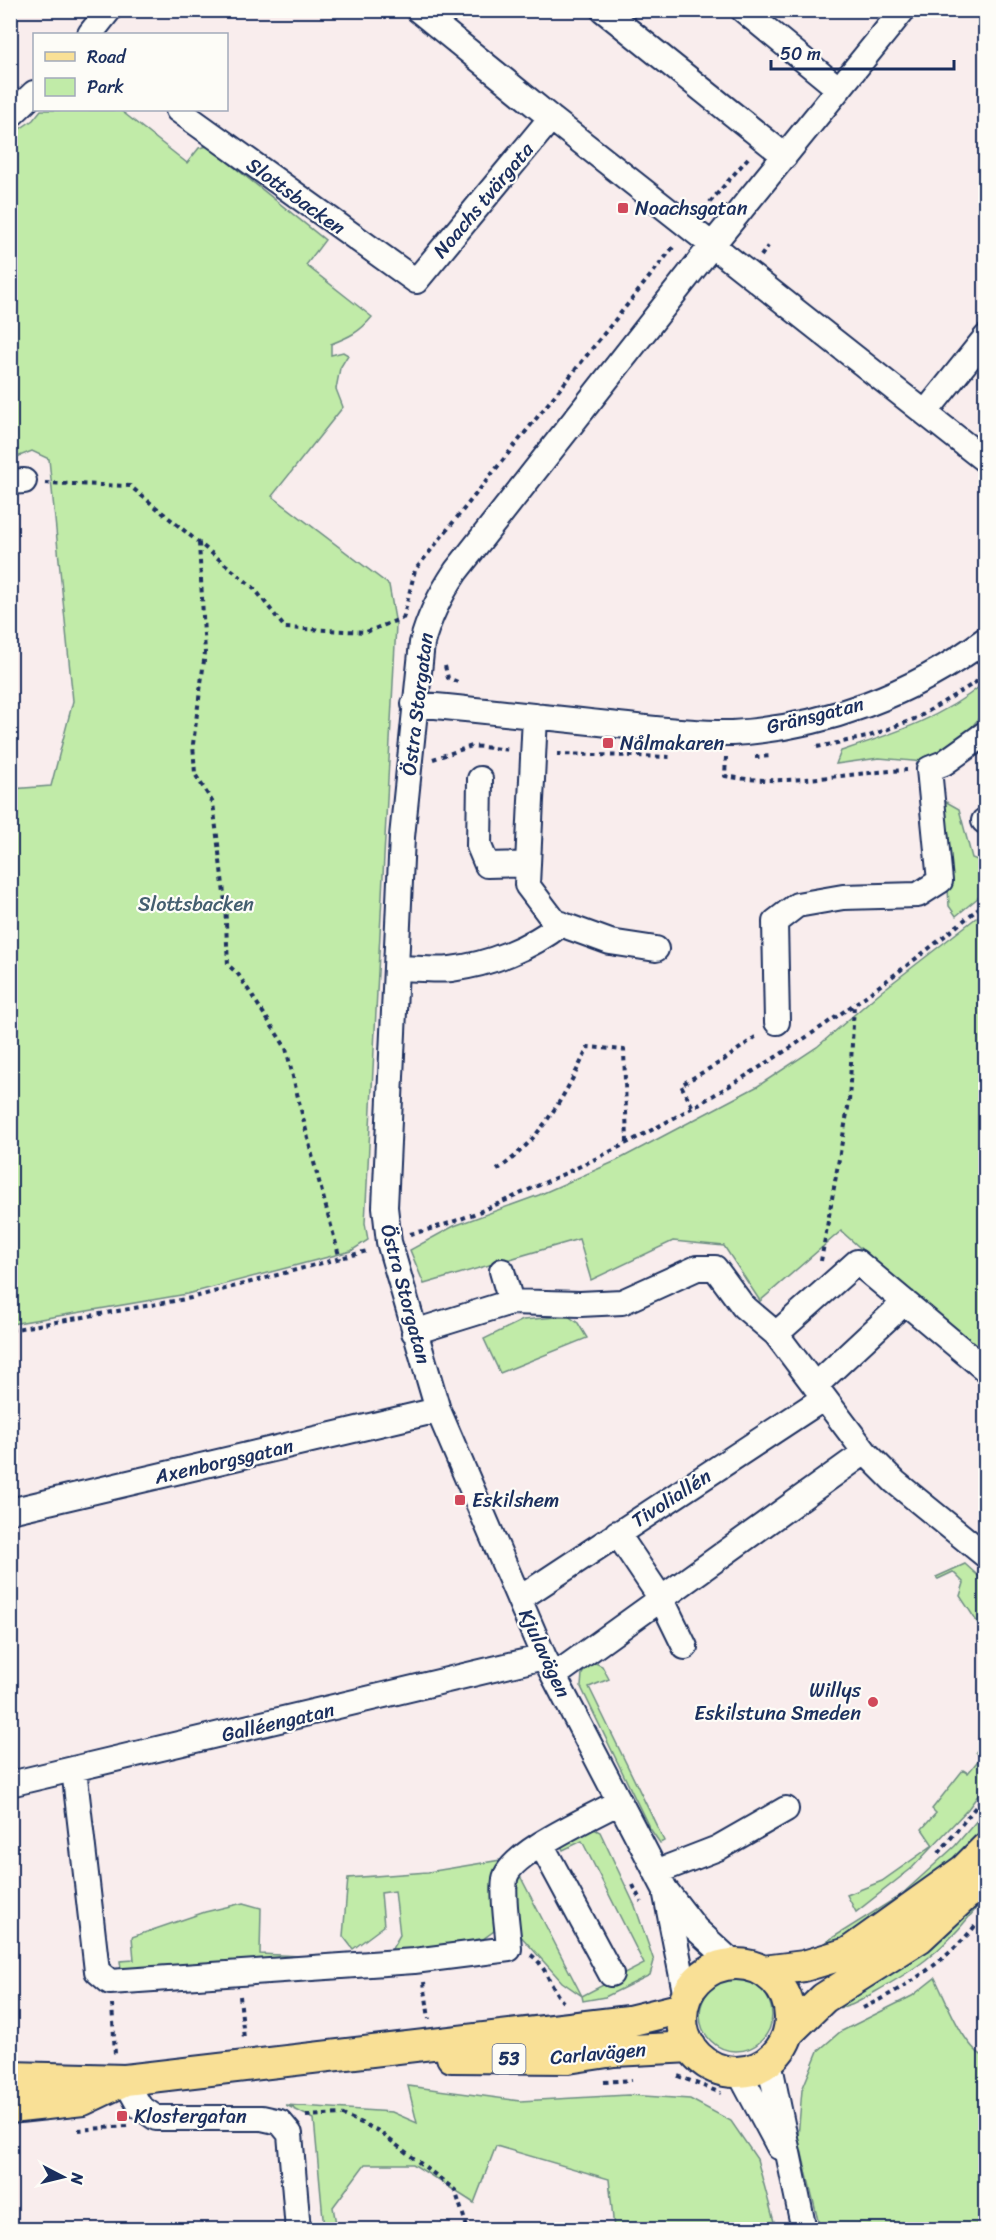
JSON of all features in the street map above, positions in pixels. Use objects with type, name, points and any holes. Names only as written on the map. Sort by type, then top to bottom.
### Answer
[{"type":"main road","points":[[986,1848],[964,1870],[848,1953],[804,1966],[763,1971],[734,1964],[708,1972],[693,1986],[685,2002],[684,2028],[691,2047],[711,2065],[724,2070],[733,2085],[769,2061],[780,2049],[788,2033],[824,1998],[919,1938],[974,1887],[986,1871]]},
{"type":"main road","points":[[763,1971],[782,1989],[789,2006],[788,2033]]},
{"type":"main road","name":"Carlavägen","points":[[10,2077],[326,2055],[629,2021],[685,2002]]},
{"type":"main road","name":"Carlavägen","points":[[326,2055],[568,2058],[614,2051],[691,2047]]},
{"type":"main road","name":"Carlavägen","points":[[10,2108],[83,2100],[120,2069]]},
{"type":"street","points":[[91,33],[109,10]]},
{"type":"street","points":[[418,10],[551,118],[986,461]]},
{"type":"street","points":[[603,10],[784,156]]},
{"type":"street","points":[[743,10],[839,89]]},
{"type":"street","name":"Östra Storgatan","points":[[438,1410],[389,1242],[384,1207],[402,837],[414,704],[426,628],[438,597],[456,571],[713,244],[903,10]]},
{"type":"street","points":[[10,116],[33,94]]},
{"type":"street","name":"Slottsbacken","points":[[179,111],[416,281]]},
{"type":"street","name":"Noachs tvärgata","points":[[416,281],[551,118]]},
{"type":"street","points":[[925,413],[986,337]]},
{"type":"street","name":"Gränsgatan","points":[[414,704],[685,732],[732,732],[787,726],[846,711],[912,687],[983,648]]},
{"type":"street","points":[[535,716],[527,885],[555,922],[609,942],[656,949]]},
{"type":"street","points":[[777,1022],[775,922],[797,904],[843,897],[918,895],[940,881],[929,769],[944,763],[986,733]]},
{"type":"street","points":[[480,779],[479,846],[487,865],[528,864]]},
{"type":"street","points":[[396,968],[451,969],[500,957],[541,940],[561,924]]},
{"type":"street","points":[[776,1334],[857,1262],[986,1370]]},
{"type":"street","points":[[414,1332],[511,1302],[580,1304],[622,1302],[697,1268],[715,1268],[742,1306],[776,1334],[865,1452],[895,1482],[986,1556]]},
{"type":"street","points":[[502,1271],[511,1302]]},
{"type":"street","name":"Tivoliallén","points":[[519,1599],[819,1392],[905,1302]]},
{"type":"street","name":"Axenborgsgatan","points":[[10,1511],[438,1410]]},
{"type":"street","name":"Kjulavägen","points":[[438,1410],[549,1667],[661,1881],[696,1929],[734,1964]]},
{"type":"street","points":[[549,1667],[662,1600],[865,1452]]},
{"type":"street","points":[[617,1533],[662,1600],[686,1647]]},
{"type":"street","name":"Galléengatan","points":[[10,1784],[74,1768],[549,1667]]},
{"type":"street","points":[[74,1768],[97,1971],[110,1982],[421,1960],[509,1949],[505,1878],[512,1864],[541,1844],[620,1802]]},
{"type":"street","points":[[661,1881],[786,1809]]},
{"type":"street","points":[[541,1844],[611,1974]]},
{"type":"street","name":"Kjulavägen","points":[[661,1881],[685,2002]]},
{"type":"street","points":[[769,2061],[804,2229]]},
{"type":"street","points":[[120,2069],[140,2107],[156,2118],[261,2118],[280,2122],[290,2134],[298,2229]]},
{"type":"street","points":[[733,2085],[790,2168]]},
{"type":"path","points":[[426,628],[402,626],[415,570],[633,294],[764,140]]},
{"type":"path","points":[[26,482],[130,486],[254,588],[285,628],[366,632],[403,618]]},
{"type":"path","points":[[199,543],[205,653],[193,744],[195,774],[213,803],[225,902],[228,965],[238,974],[286,1048],[340,1259]]},
{"type":"path","points":[[444,659],[448,678],[463,684]]},
{"type":"path","points":[[726,757],[725,776],[755,781],[812,780],[861,772],[929,769]]},
{"type":"path","points":[[10,1330],[191,1298],[340,1259],[400,1236],[469,1216],[578,1168],[627,1143],[773,1060],[855,1003],[986,902]]},
{"type":"path","points":[[832,1284],[821,1261],[849,1102],[855,1003]]},
{"type":"path","points":[[692,1106],[681,1085],[724,1060],[777,1022]]},
{"type":"path","points":[[497,1170],[516,1157],[567,1092],[588,1047],[624,1050],[627,1143]]},
{"type":"path","points":[[933,1860],[986,1794]]},
{"type":"path","points":[[509,1949],[530,1954],[540,1960],[555,1993],[566,2005]]},
{"type":"path","points":[[421,1960],[431,2029]]},
{"type":"path","points":[[238,1974],[245,2046]]},
{"type":"path","points":[[110,1982],[120,2069]]},
{"type":"path","points":[[669,2076],[677,2075],[720,2092],[733,2085]]},
{"type":"path","points":[[74,2131],[141,2125],[148,2114]]},
{"type":"path","points":[[283,2126],[299,2116],[341,2114],[377,2130],[455,2190],[467,2229]]},
{"type":"green space","name":"Slottsbacken","points":[[40,111],[121,111],[187,163],[199,148],[208,146],[325,240],[306,265],[372,317],[354,334],[331,344],[331,355],[343,352],[348,355],[340,368],[336,389],[343,407],[272,496],[389,585],[396,625],[365,1223],[368,1240],[351,1251],[187,1294],[11,1324],[11,789],[51,786],[73,701],[49,459],[32,451],[12,459],[11,446],[11,135],[33,120]]},
{"type":"green space","points":[[983,684],[985,711],[970,729],[924,762],[879,758],[836,764],[841,751],[934,716]]},
{"type":"green space","points":[[943,800],[959,809],[972,858],[985,863],[985,892],[956,916],[949,906]]},
{"type":"green space","points":[[985,911],[985,1359],[841,1231],[760,1301],[724,1246],[673,1241],[591,1280],[579,1239],[424,1284],[410,1250],[454,1226],[539,1195],[616,1161],[758,1086],[817,1047],[878,994]]},
{"type":"green space","points":[[568,1316],[578,1323],[587,1338],[500,1373],[484,1339],[523,1320]]},
{"type":"green space","points":[[965,1564],[985,1582],[985,1634],[960,1596],[964,1583],[953,1572],[938,1579],[936,1577]]},
{"type":"green space","points":[[591,1661],[602,1666],[609,1679],[589,1687],[664,1841],[660,1843],[649,1827],[581,1687],[582,1674]]},
{"type":"green space","points":[[985,1741],[985,1786],[968,1809],[912,1868],[856,1912],[847,1895],[882,1881],[933,1845],[922,1829],[936,1813],[932,1809],[963,1770],[968,1773],[981,1757],[976,1752]]},
{"type":"green space","points":[[985,1811],[985,1833],[980,1839],[855,1934],[813,1950],[901,1895],[955,1846]]},
{"type":"green space","points":[[592,1828],[600,1832],[635,1906],[654,1961],[650,1975],[605,1997],[583,2001],[582,1996],[644,1964],[582,1841],[563,1850],[560,1843]]},
{"type":"green space","points":[[501,1860],[495,1895],[494,1931],[476,1944],[390,1952],[400,1935],[395,1891],[381,1893],[384,1926],[353,1949],[343,1936],[348,1878],[428,1872]]},
{"type":"green space","points":[[518,1872],[582,1996],[562,1982],[518,1933],[511,1890]]},
{"type":"green space","points":[[985,1881],[983,1897],[979,1905],[937,1951],[902,1976],[861,2000],[846,2007],[836,2007]]},
{"type":"green space","points":[[243,1903],[261,1908],[260,1954],[320,1957],[122,1975],[120,1961],[134,1960],[132,1937],[205,1912]]},
{"type":"green space","points":[[935,1978],[962,2033],[969,2044],[985,2057],[985,2229],[820,2229],[798,2137],[802,2090],[818,2051],[840,2032],[912,1996]]},
{"type":"green space","points":[[736,1979],[750,1982],[762,1989],[769,2001],[772,2015],[769,2029],[762,2041],[750,2048],[736,2051],[722,2048],[710,2041],[703,2029],[700,2015],[703,2001],[710,1989],[722,1982]]},
{"type":"green space","points":[[408,2086],[520,2101],[628,2095],[690,2099],[731,2121],[757,2159],[776,2229],[614,2229],[609,2179],[496,2146],[474,2203],[413,2164],[365,2164],[333,2207],[337,2229],[324,2229],[314,2119],[286,2105],[392,2112],[417,2123]]},
{"type":"place","name":"Noachsgatan","points":[[623,208]]},
{"type":"place","name":"Nålmakaren","points":[[608,743]]},
{"type":"place","name":"Eskilshem","points":[[460,1500]]},
{"type":"place","name":"Willys Eskilstuna Smeden","points":[[873,1702]]},
{"type":"place","name":"Klostergatan","points":[[122,2116]]}]
